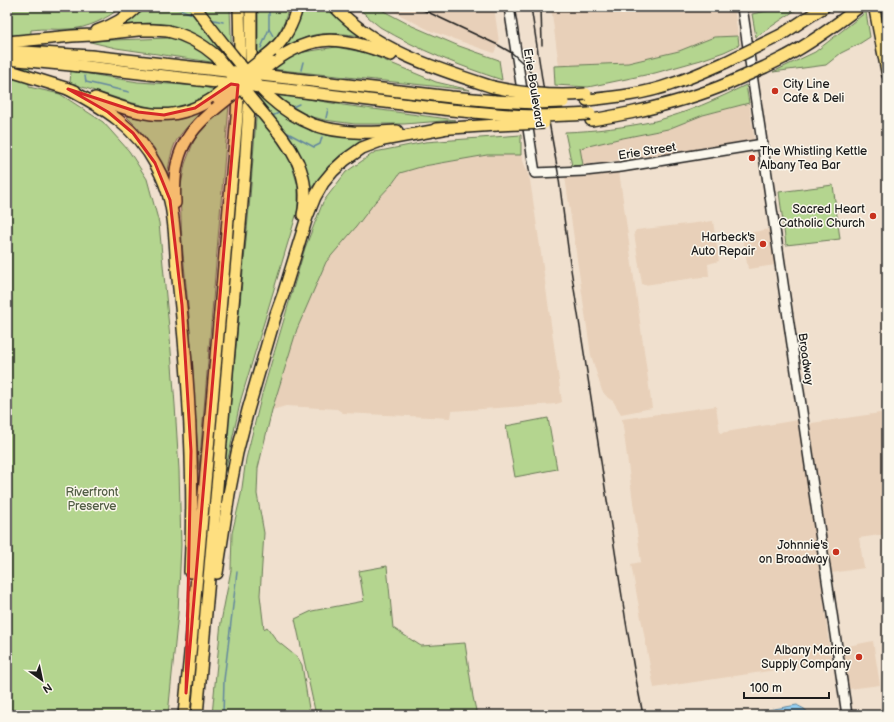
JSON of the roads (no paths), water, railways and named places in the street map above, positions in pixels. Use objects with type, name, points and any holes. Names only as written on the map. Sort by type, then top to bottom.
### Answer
[{"type":"highway","points":[[72,36],[97,31],[113,24],[127,16],[137,7]]},
{"type":"highway","points":[[195,7],[251,78],[274,102],[291,114],[314,125],[340,131],[360,132],[567,122],[590,117]]},
{"type":"highway","points":[[184,715],[237,116],[239,7]]},
{"type":"highway","points":[[197,715],[246,147],[251,75],[251,7]]},
{"type":"highway","points":[[68,90],[79,92],[124,109],[144,114],[170,115],[200,106],[215,97],[280,43],[289,29],[298,7]]},
{"type":"highway","points":[[335,7],[362,31],[380,43],[437,68],[493,87],[514,92],[538,95],[587,97],[629,95],[672,84],[722,64],[781,34],[824,7]]},
{"type":"highway","points":[[7,51],[199,80],[451,110],[496,114],[590,117],[602,119],[652,108],[694,96],[751,74],[811,42],[859,7]]},
{"type":"highway","points":[[7,42],[138,30],[168,31],[196,41],[216,56],[283,138],[292,150],[300,168],[305,196],[304,210],[299,233],[248,410],[237,453],[229,494],[217,570],[202,715]]},
{"type":"highway","points":[[182,305],[174,183],[180,153],[187,138],[196,126],[272,63],[288,52],[303,45],[321,41],[347,41],[360,44],[409,62],[437,68]]},
{"type":"highway","points":[[7,59],[71,60],[199,68],[495,101],[548,103],[587,97]]},
{"type":"highway","points":[[7,70],[68,90],[94,103],[121,122],[138,138],[155,163],[165,184],[172,207],[182,305],[190,410],[192,471],[192,541],[185,640],[186,693]]},
{"type":"highway","points":[[275,317],[312,203],[323,183],[333,171],[350,156],[375,142],[389,138],[443,129]]},
{"type":"main road","points":[[874,7],[887,74]]},
{"type":"street","name":"Erie Boulevard","points":[[509,7],[534,173]]},
{"type":"street","name":"Broadway","points":[[742,7],[847,715]]},
{"type":"street","name":"Erie Street","points":[[534,173],[621,167],[763,144]]},
{"type":"water","points":[[797,705],[806,710],[808,715],[757,715],[757,712]]},
{"type":"waterway","points":[[174,7],[195,15]]},
{"type":"waterway","points":[[269,7],[269,29],[273,36]]},
{"type":"waterway","points":[[210,19],[223,22]]},
{"type":"waterway","points":[[261,48],[269,29]]},
{"type":"waterway","points":[[301,70],[303,62]]},
{"type":"waterway","points":[[85,76],[86,82],[129,92]]},
{"type":"waterway","points":[[290,108],[299,104]]},
{"type":"waterway","points":[[326,118],[328,109]]},
{"type":"waterway","points":[[272,116],[281,112]]},
{"type":"waterway","points":[[284,131],[314,147],[320,144],[322,137]]},
{"type":"waterway","points":[[223,715],[224,680],[237,572]]},
{"type":"railway","points":[[417,7],[512,53],[525,65],[533,76],[541,96]]},
{"type":"railway","points":[[531,7],[558,172],[570,263],[626,622],[643,715]]},
{"type":"railway","points":[[541,7],[542,45]]},
{"type":"place","name":"City Line Cafe & Deli","points":[[775,91]]},
{"type":"place","name":"The Whistling Kettle Albany Tea Bar","points":[[752,158]]},
{"type":"place","name":"Sacred Heart Catholic Church","points":[[873,216]]},
{"type":"place","name":"Harbeck's Auto Repair","points":[[763,244]]},
{"type":"place","name":"Johnnie's on Broadway","points":[[836,552]]},
{"type":"place","name":"Albany Marine Supply Company","points":[[859,657]]},
{"type":"park label","name":"Riverfront Preserve","points":[[92,499]]}]
